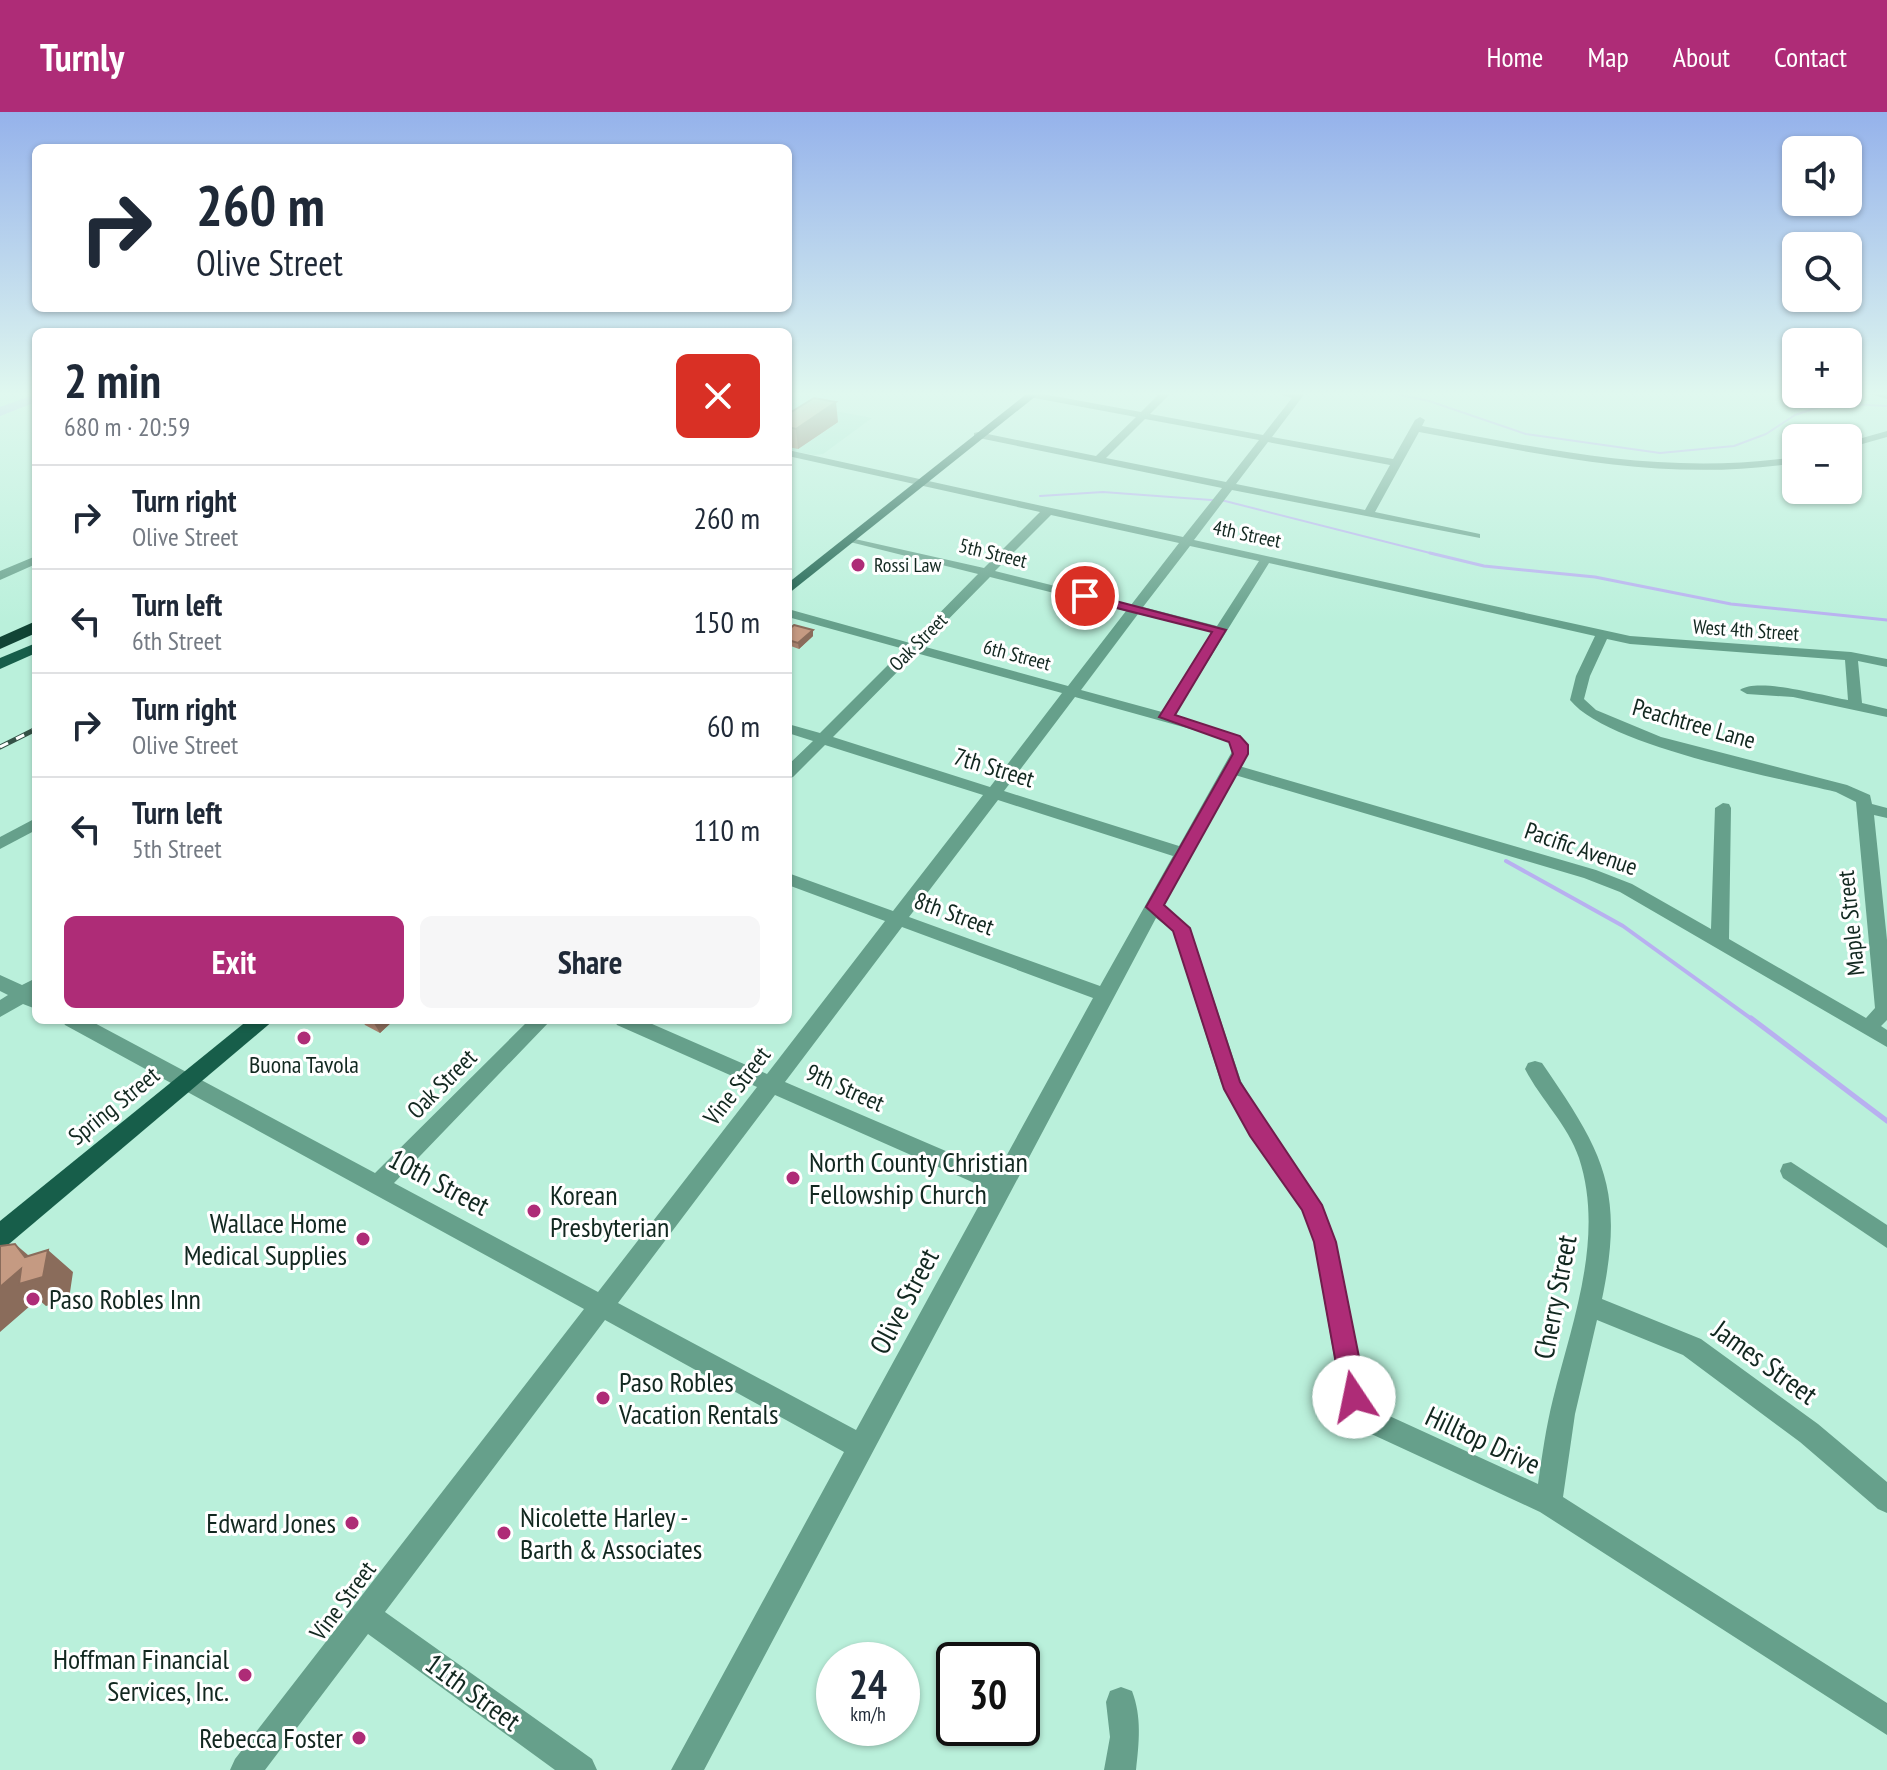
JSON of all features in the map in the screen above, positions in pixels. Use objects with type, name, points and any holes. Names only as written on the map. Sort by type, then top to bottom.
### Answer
[{"type":"highway","points":[[0,625],[32,610]]},
{"type":"highway","points":[[0,644],[32,628]]},
{"type":"main road","points":[[792,587],[936,469]]},
{"type":"main road","points":[[0,664],[32,649]]},
{"type":"main road","name":"Spring Street","points":[[0,1236],[258,1024]]},
{"type":"street","name":"4th Street","points":[[863,469],[1603,634]]},
{"type":"street","points":[[1146,469],[1476,536]]},
{"type":"street","name":"Vine Street","points":[[246,1770],[1243,469]]},
{"type":"street","points":[[1368,514],[1393,469]]},
{"type":"street","name":"Oak Street","points":[[792,770],[1048,511]]},
{"type":"street","name":"5th Street","points":[[850,539],[1219,630]]},
{"type":"street","points":[[1166,717],[1266,559]]},
{"type":"street","points":[[0,576],[32,562]]},
{"type":"street","name":"6th Street","points":[[792,614],[1166,717],[1234,739]]},
{"type":"street","name":"West 4th Street","points":[[1603,634],[1661,645],[1851,656],[1887,663]]},
{"type":"street","name":"Peachtree Lane","points":[[1603,634],[1583,676],[1577,700],[1591,716],[1680,747],[1841,788],[1864,799],[1866,808]]},
{"type":"street","points":[[1851,656],[1855,705]]},
{"type":"street","points":[[1747,690],[1793,693],[1887,713]]},
{"type":"street","name":"7th Street","points":[[792,729],[1185,854]]},
{"type":"street","name":"Olive Street","points":[[687,1770],[1104,995],[1232,769],[1242,748],[1234,739]]},
{"type":"street","name":"Pacific Avenue","points":[[1232,769],[1590,874],[1654,901],[1887,1039]]},
{"type":"street","points":[[1720,939],[1723,808]]},
{"type":"street","points":[[1866,808],[1887,813]]},
{"type":"street","name":"Maple Street","points":[[1866,808],[1878,874],[1885,1010],[1868,1028]]},
{"type":"street","points":[[0,844],[32,825]]},
{"type":"street","name":"8th Street","points":[[792,880],[1104,995]]},
{"type":"street","name":"Hilltop Drive","points":[[1154,907],[1181,928],[1231,1083],[1258,1130],[1311,1205],[1325,1242],[1354,1397],[1376,1423],[1549,1503],[1887,1720]]},
{"type":"street","points":[[0,982],[32,994]]},
{"type":"street","points":[[0,1010],[32,994]]},
{"type":"street","name":"10th Street","points":[[80,1024],[860,1446]]},
{"type":"street","name":"Oak Street","points":[[379,1184],[537,1024]]},
{"type":"street","name":"9th Street","points":[[633,1024],[1001,1185]]},
{"type":"street","name":"Cherry Street","points":[[1535,1069],[1582,1141],[1593,1166],[1599,1222],[1598,1262],[1564,1407],[1549,1503]]},
{"type":"street","points":[[1791,1171],[1887,1238]]},
{"type":"street","name":"James Street","points":[[1588,1305],[1662,1333],[1700,1352],[1809,1433],[1887,1500]]},
{"type":"street","name":"11th Street","points":[[365,1615],[581,1770]]},
{"type":"street","points":[[1120,1770],[1125,1737],[1121,1702]]},
{"type":"building","points":[[792,627],[813,630],[798,643],[792,641]]},
{"type":"building","points":[[15,1244],[25,1257],[48,1250],[43,1277],[19,1284],[21,1269],[0,1287],[0,1246]]},
{"type":"waterway","points":[[1040,496],[1103,492],[1225,501],[1432,554]]},
{"type":"waterway","points":[[1432,554],[1484,566],[1595,577],[1731,604],[1887,620]]},
{"type":"waterway","points":[[1432,554],[1438,555]]},
{"type":"waterway","points":[[1506,861],[1623,926],[1753,1020]]},
{"type":"waterway","points":[[1751,1018],[1887,1121]]},
{"type":"railway","points":[[0,747],[32,731]]},
{"type":"place","name":"Rossi Law","points":[[858,565]]},
{"type":"place","name":"Buona Tavola","points":[[304,1038]]},
{"type":"place","name":"North County Christian Fellowship Church","points":[[793,1178]]},
{"type":"place","name":"Korean Presbyterian","points":[[534,1211]]},
{"type":"place","name":"Wallace Home Medical Supplies","points":[[363,1239]]},
{"type":"place","name":"Paso Robles Inn","points":[[33,1299]]},
{"type":"place","name":"Paso Robles Vacation Rentals","points":[[603,1398]]},
{"type":"place","name":"Edward Jones","points":[[352,1523]]},
{"type":"place","name":"Nicolette Harley - Barth & Associates","points":[[504,1533]]},
{"type":"place","name":"Hoffman Financial Services, Inc.","points":[[245,1675]]},
{"type":"place","name":"Rebecca Foster","points":[[359,1738]]},
{"type":"route","points":[[1085,596],[1219,630],[1166,717],[1234,739],[1241,745],[1241,754],[1154,907],[1181,928],[1231,1083],[1248,1115],[1311,1205],[1325,1242],[1354,1397]]}]
